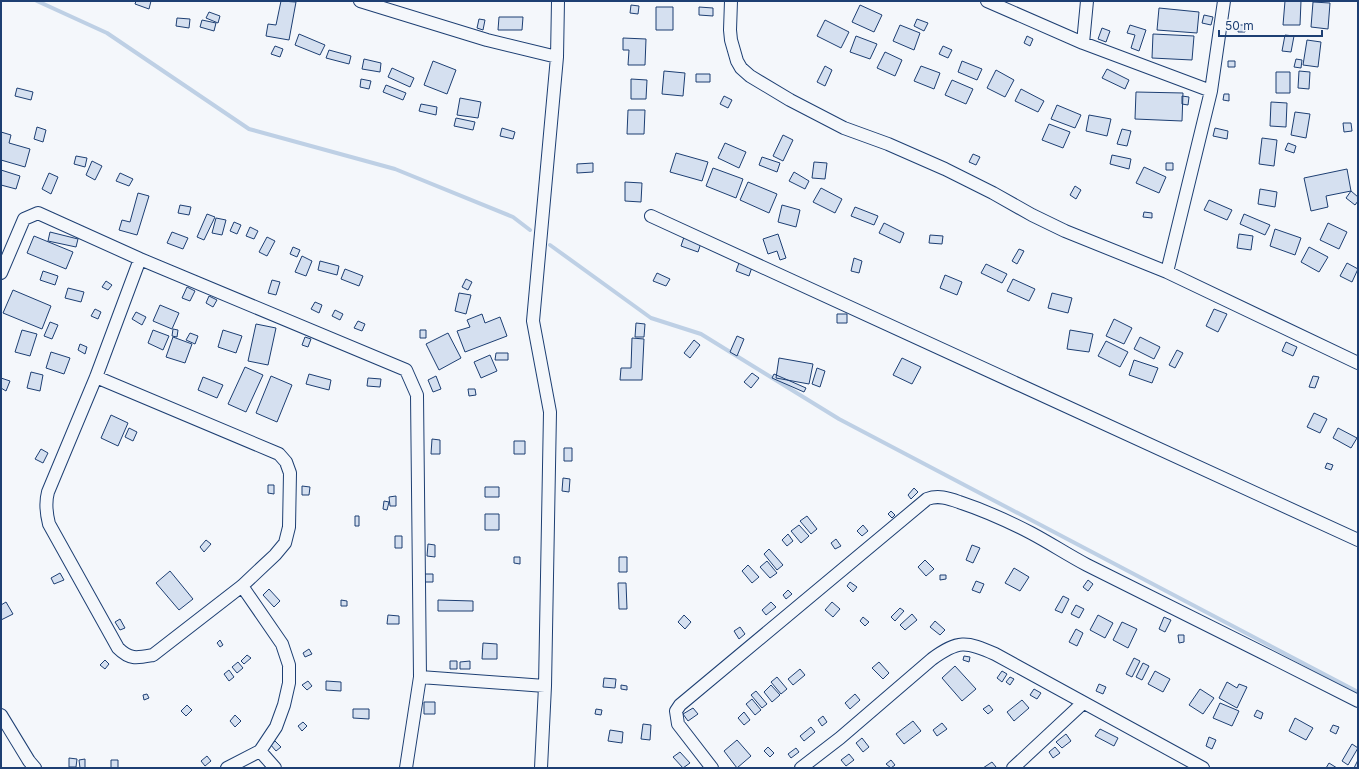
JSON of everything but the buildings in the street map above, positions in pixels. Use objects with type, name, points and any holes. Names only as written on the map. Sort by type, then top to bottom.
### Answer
[{"type":"street","points":[[360,1],[487,40],[557,57]]},
{"type":"street","points":[[541,768],[545,686],[550,412],[533,321],[557,57],[558,1]]},
{"type":"street","points":[[731,1],[731,40],[737,61],[741,68],[750,76],[790,100],[844,128],[888,144],[952,173],[1065,231],[1167,272],[1358,363]]},
{"type":"street","points":[[987,1],[1083,43],[1211,91]]},
{"type":"street","points":[[1083,43],[1086,1]]},
{"type":"street","points":[[1167,272],[1211,91],[1224,1]]},
{"type":"street","points":[[1,274],[24,219],[38,213],[140,259],[406,370],[417,395],[420,677],[406,768]]},
{"type":"street","points":[[651,216],[1358,540]]},
{"type":"street","points":[[96,377],[279,454],[286,462],[290,473],[289,527],[285,543],[275,555],[242,586],[153,655],[133,657],[125,655],[118,648],[49,524],[46,514],[48,492],[96,377],[140,259]]},
{"type":"street","points":[[712,768],[678,724],[676,711],[680,706],[927,499],[934,496],[958,501],[1031,533],[1080,562],[1146,593],[1358,701]]},
{"type":"street","points":[[227,768],[260,751],[276,727],[284,705],[289,683],[289,665],[282,644],[242,586]]},
{"type":"street","points":[[801,768],[840,738],[932,659],[943,651],[954,646],[965,644],[976,646],[995,654],[1200,767]]},
{"type":"street","points":[[420,677],[545,686]]},
{"type":"street","points":[[1013,768],[1083,703]]},
{"type":"street","points":[[1,715],[25,755],[36,768]]},
{"type":"street","points":[[260,751],[275,768]]},
{"type":"waterway","points":[[37,1],[107,33],[249,129],[395,169],[513,217],[530,230]]},
{"type":"waterway","points":[[550,245],[651,318],[701,334],[839,419],[1358,692]]}]
